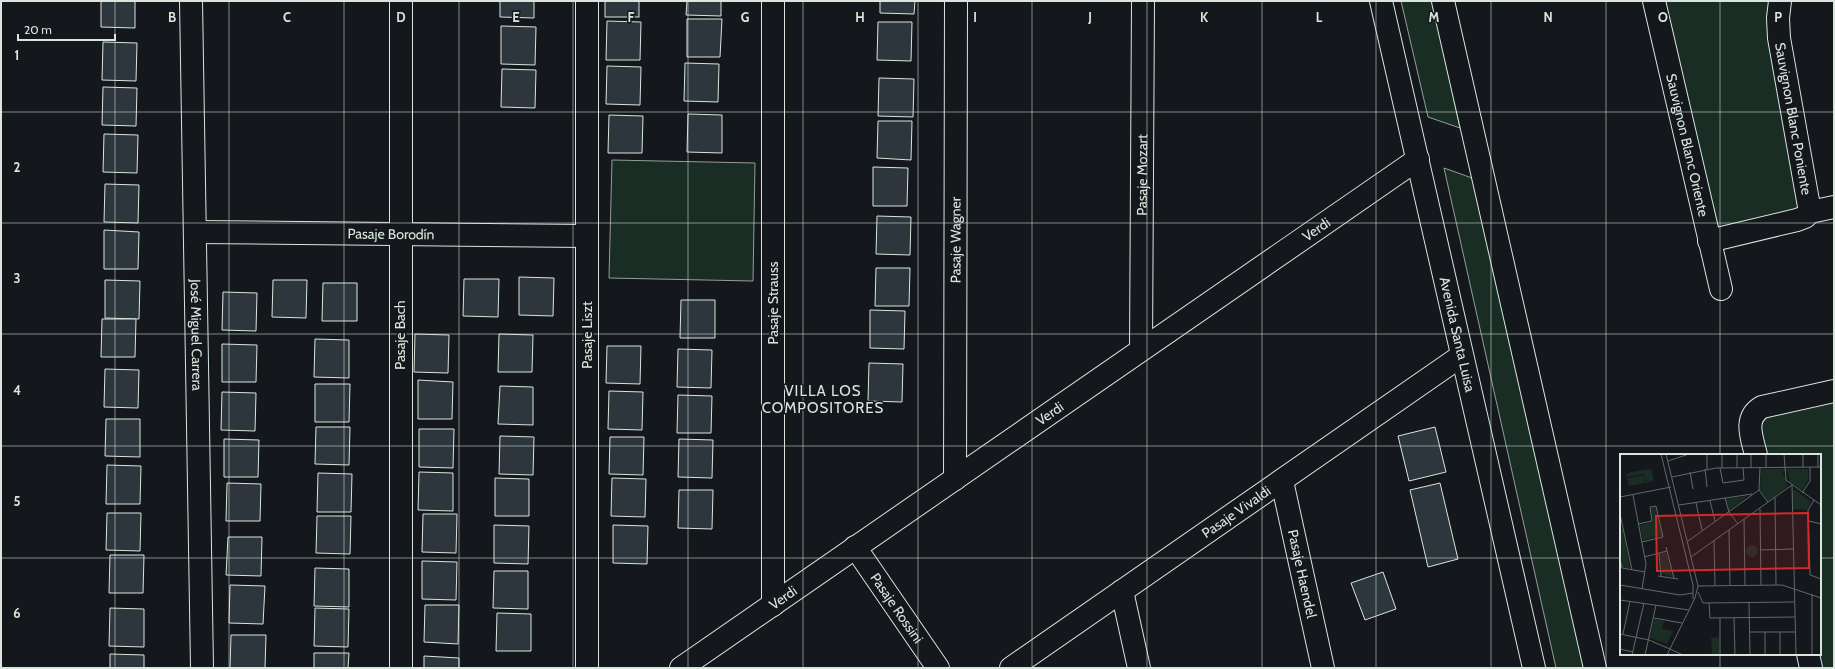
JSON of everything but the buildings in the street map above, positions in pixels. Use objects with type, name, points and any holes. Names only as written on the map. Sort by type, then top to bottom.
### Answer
[{"type":"street","name":"José Miguel Carrera","points":[[191,1],[202,668]]},
{"type":"street","name":"Pasaje Bach","points":[[400,1],[401,668]]},
{"type":"street","name":"Pasaje Liszt","points":[[587,1],[587,668]]},
{"type":"street","name":"Pasaje Strauss","points":[[773,1],[773,605]]},
{"type":"street","name":"Pasaje Wagner","points":[[955,479],[956,1]]},
{"type":"street","name":"Pasaje Mozart","points":[[1141,350],[1143,1]]},
{"type":"street","name":"Avenida Santa Luisa","points":[[1381,1],[1534,668]]},
{"type":"street","points":[[1443,1],[1595,668]]},
{"type":"street","name":"Sauvignon Blanc Oriente","points":[[1654,1],[1721,289]]},
{"type":"street","name":"Sauvignon Blanc Poniente","points":[[1780,1],[1778,18],[1779,38],[1810,212]]},
{"type":"street","name":"Verdi","points":[[681,668],[1418,159]]},
{"type":"street","points":[[1709,241],[1797,220],[1810,212],[1834,207]]},
{"type":"street","name":"Pasaje Borodín","points":[[194,232],[586,236]]},
{"type":"street","name":"Pasaje Vivaldi","points":[[1011,668],[1462,356]]},
{"type":"street","points":[[1756,454],[1750,429],[1752,415],[1762,407],[1834,391]]},
{"type":"street","name":"Pasaje Haendel","points":[[1282,480],[1323,668]]},
{"type":"street","name":"Pasaje Rossini","points":[[855,547],[938,668]]},
{"type":"street","points":[[1122,591],[1139,668]]},
{"type":"street","points":[[1808,655],[1811,668]]},
{"type":"green space","points":[[1401,1],[1433,1],[1460,128],[1428,117]]},
{"type":"green space","points":[[1662,1],[1772,1],[1798,207],[1796,211],[1721,228],[1718,227]]},
{"type":"green space","points":[[612,160],[755,163],[753,281],[609,278]]},
{"type":"green space","points":[[1444,168],[1472,178],[1584,668],[1556,668]]},
{"type":"green space","points":[[1834,401],[1834,668],[1819,668],[1817,655],[1821,655],[1821,454],[1764,454],[1758,425],[1766,417]]},
{"type":"district","name":"VILLA LOS COMPOSITORES","points":[[823,400]]}]
